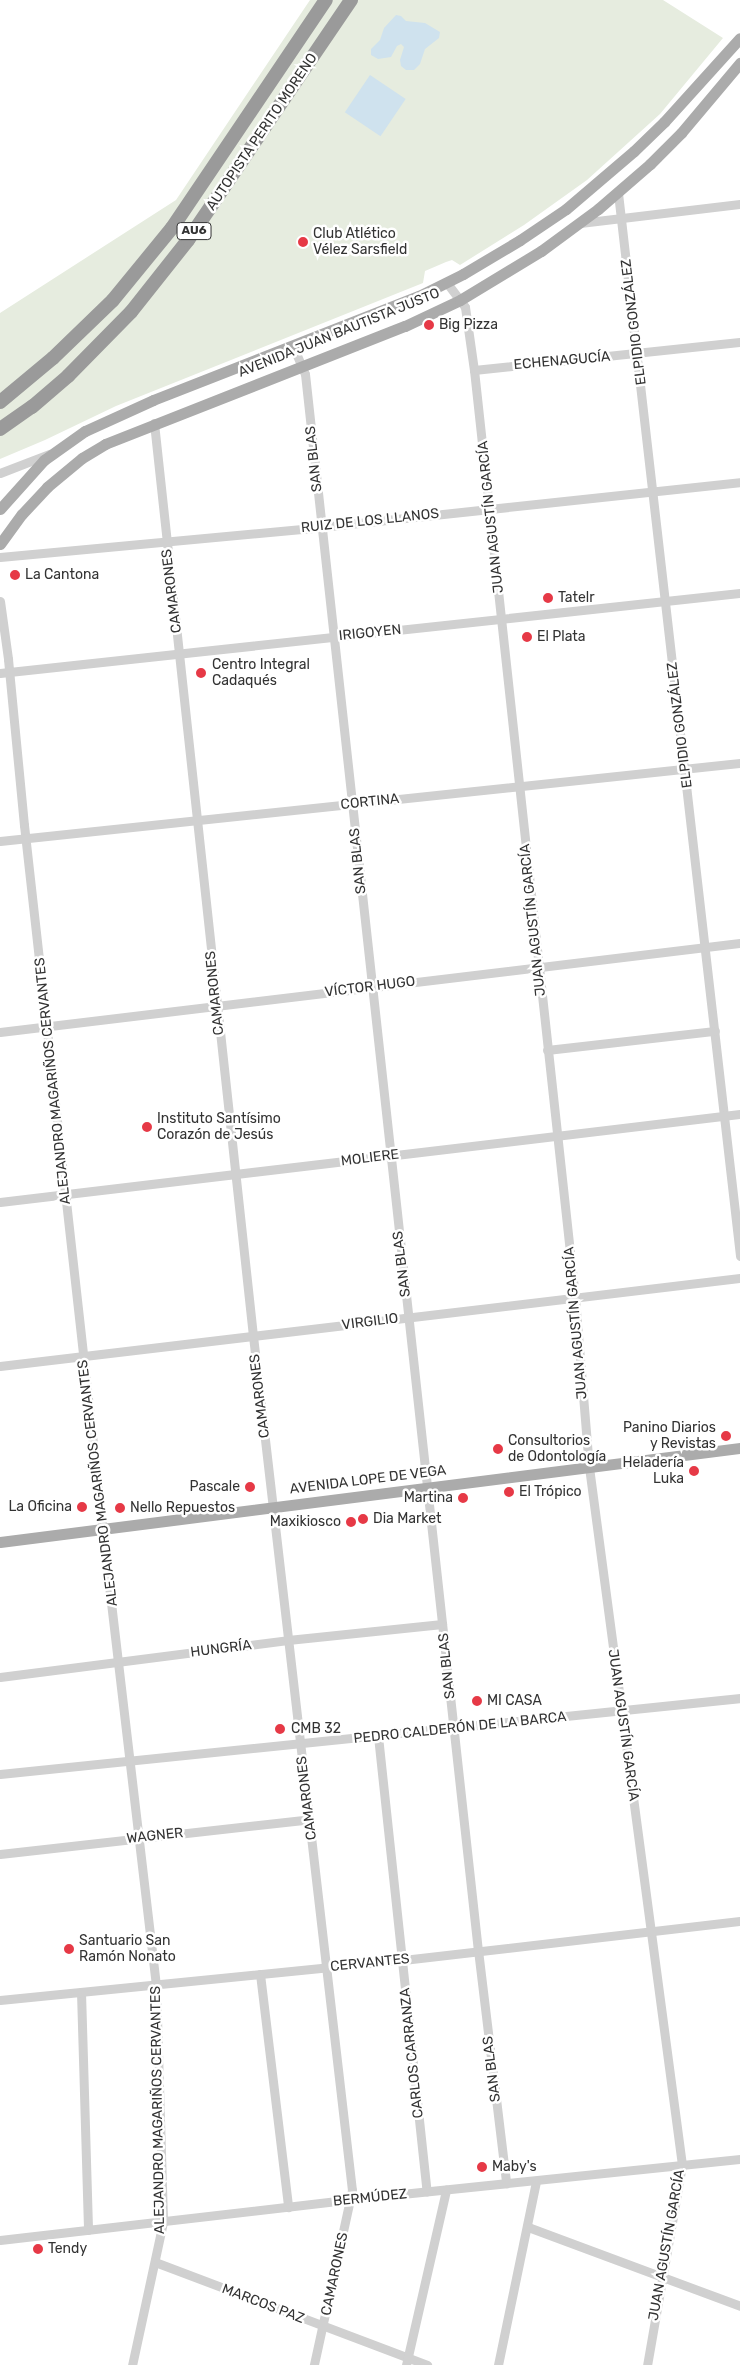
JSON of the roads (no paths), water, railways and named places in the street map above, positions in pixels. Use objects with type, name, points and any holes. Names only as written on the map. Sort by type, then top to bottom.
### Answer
[{"type":"highway","name":"AUTOPISTA PERITO MORENO","points":[[0,402],[53,358],[113,300],[172,228],[326,0]]},
{"type":"highway","name":"AUTOPISTA PERITO MORENO","points":[[0,429],[32,407],[68,376],[131,312],[188,240],[351,0]]},
{"type":"main road","name":"AVENIDA JUAN BAUTISTA JUSTO","points":[[0,509],[22,481],[54,452],[85,431],[119,414],[401,304],[447,282],[520,240],[566,209],[608,175],[664,122],[740,38]]},
{"type":"main road","name":"AVENIDA JUAN BAUTISTA JUSTO","points":[[0,544],[31,504],[69,468],[116,438],[405,326],[460,300],[541,251],[618,193],[680,133],[740,63]]},
{"type":"main road","name":"AVENIDA LOPE DE VEGA","points":[[0,1542],[428,1486],[740,1448]]},
{"type":"street","name":"ELPIDIO GONZÁLEZ","points":[[618,193],[654,491],[740,1256]]},
{"type":"street","points":[[580,223],[740,204]]},
{"type":"street","name":"JUAN AGUSTÍN GARCÍA","points":[[447,282],[465,307],[474,370],[575,1298],[589,1467],[682,2165],[647,2365]]},
{"type":"street","name":"ECHENAGUCÍA","points":[[474,370],[740,342]]},
{"type":"street","name":"SAN BLAS","points":[[293,346],[305,374],[478,1950],[506,2183]]},
{"type":"street","name":"CAMARONES","points":[[154,423],[253,1336],[310,1819],[352,2200],[314,2365]]},
{"type":"street","points":[[0,474],[54,452]]},
{"type":"street","name":"RUIZ DE LOS LLANOS","points":[[0,557],[321,526],[740,482]]},
{"type":"street","name":"IRIGOYEN","points":[[5,672],[740,593]]},
{"type":"street","name":"ALEJANDRO MAGARIÑOS CERVANTES","points":[[0,600],[5,672],[26,838],[156,1984],[163,2222],[132,2365]]},
{"type":"street","name":"CORTINA","points":[[0,841],[520,788],[740,763]]},
{"type":"street","name":"VÍCTOR HUGO","points":[[0,1032],[740,943]]},
{"type":"street","points":[[547,1050],[714,1031]]},
{"type":"street","name":"MOLIERE","points":[[0,1202],[740,1114]]},
{"type":"street","name":"VIRGILIO","points":[[0,1366],[740,1278]]},
{"type":"street","name":"HUNGRÍA","points":[[0,1677],[288,1640],[442,1624]]},
{"type":"street","name":"PEDRO CALDERÓN DE LA BARCA","points":[[0,1774],[740,1698]]},
{"type":"street","name":"CARLOS CARRANZA","points":[[378,1736],[427,2191]]},
{"type":"street","name":"WAGNER","points":[[0,1854],[310,1819]]},
{"type":"street","name":"CERVANTES","points":[[0,2000],[402,1960],[740,1921]]},
{"type":"street","points":[[260,1974],[288,2207]]},
{"type":"street","points":[[81,1992],[88,2230]]},
{"type":"street","name":"BERMÚDEZ","points":[[0,2240],[427,2191],[536,2182],[740,2159]]},
{"type":"street","points":[[498,2365],[536,2182]]},
{"type":"street","points":[[407,2361],[446,2190]]},
{"type":"street","points":[[528,2227],[740,2306]]},
{"type":"street","name":"MARCOS PAZ","points":[[155,2262],[407,2361],[427,2365]]},
{"type":"water","points":[[396,15],[401,16],[406,21],[425,23],[440,32],[439,38],[425,49],[420,64],[414,70],[406,70],[401,66],[400,60],[404,47],[401,44],[397,46],[391,57],[378,59],[371,55],[371,49],[380,40],[384,28]]},
{"type":"water","points":[[370,75],[406,99],[380,136],[345,112]]},
{"type":"place","name":"Club Atlético Vélez Sarsfield","points":[[303,242]]},
{"type":"place","name":"Big Pizza","points":[[429,325]]},
{"type":"place","name":"La Cantona","points":[[15,575]]},
{"type":"place","name":"Tatelr","points":[[548,598]]},
{"type":"place","name":"El Plata","points":[[527,637]]},
{"type":"place","name":"Centro Integral Cadaqués","points":[[201,673]]},
{"type":"place","name":"Instituto Santísimo Corazón de Jesús","points":[[147,1127]]},
{"type":"place","name":"Panino Diarios y Revistas","points":[[726,1436]]},
{"type":"place","name":"Consultorios de Odontología","points":[[498,1449]]},
{"type":"place","name":"Heladería Luka","points":[[694,1471]]},
{"type":"place","name":"Pascale","points":[[250,1487]]},
{"type":"place","name":"El Trópico","points":[[509,1492]]},
{"type":"place","name":"Martina","points":[[463,1498]]},
{"type":"place","name":"La Oficina","points":[[82,1507]]},
{"type":"place","name":"Nello Repuestos","points":[[120,1508]]},
{"type":"place","name":"Dia Market","points":[[363,1519]]},
{"type":"place","name":"Maxikiosco","points":[[351,1522]]},
{"type":"place","name":"MI CASA","points":[[477,1701]]},
{"type":"place","name":"CMB 32","points":[[280,1729]]},
{"type":"place","name":"Santuario San Ramón Nonato","points":[[69,1949]]},
{"type":"place","name":"Maby's","points":[[482,2167]]},
{"type":"place","name":"Tendy","points":[[38,2249]]}]
